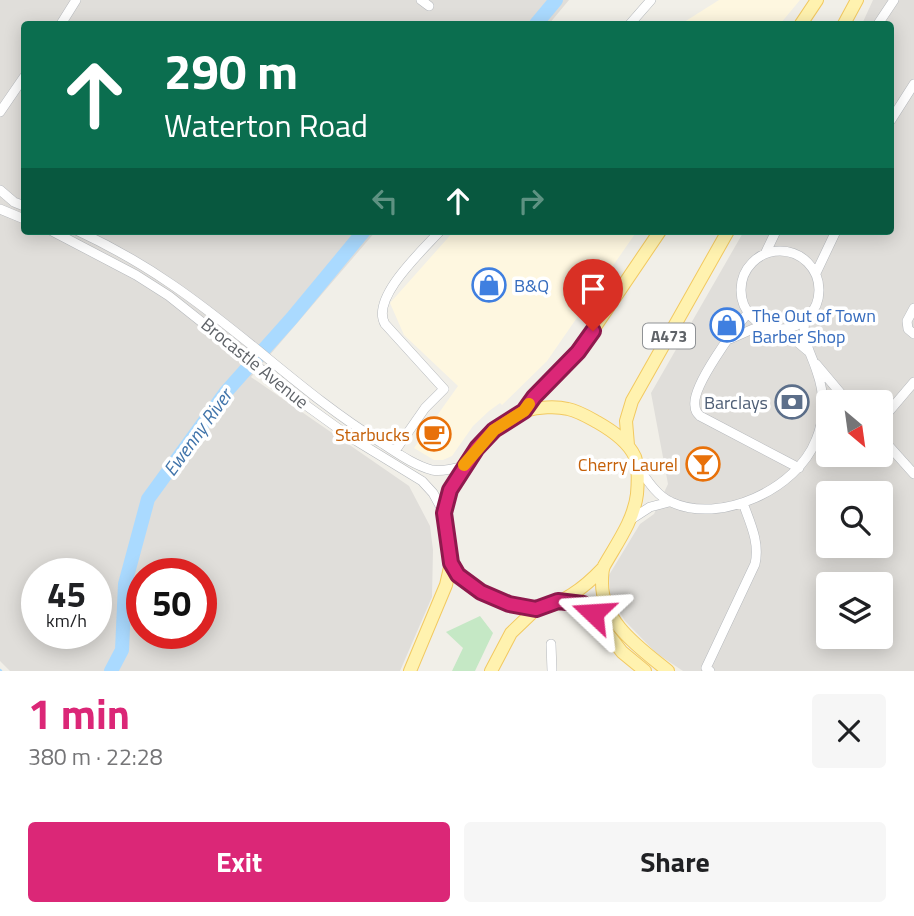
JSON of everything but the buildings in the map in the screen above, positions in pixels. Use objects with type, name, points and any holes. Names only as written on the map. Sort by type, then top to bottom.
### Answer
[{"type":"main road","points":[[804,21],[817,0]]},
{"type":"main road","points":[[846,21],[857,0]]},
{"type":"main road","points":[[410,671],[446,584],[451,563],[444,513],[450,490],[463,466],[494,430],[524,411],[578,352],[657,235]]},
{"type":"main road","name":"A473","points":[[628,445],[626,421],[632,401],[726,235]]},
{"type":"main road","points":[[491,671],[511,633],[536,609],[582,588],[602,569],[618,545],[636,500],[637,466],[628,445],[600,424],[568,409],[524,411]]},
{"type":"main road","points":[[451,563],[458,575],[481,592],[509,604],[536,609]]},
{"type":"main road","points":[[602,569],[606,607],[618,626],[637,646],[668,671]]},
{"type":"main road","points":[[558,601],[583,604],[587,607],[622,652],[645,671]]},
{"type":"street","points":[[63,21],[76,0]]},
{"type":"street","points":[[633,21],[651,0]]},
{"type":"street","points":[[880,21],[894,0]]},
{"type":"street","points":[[0,112],[21,81]]},
{"type":"street","points":[[894,115],[914,83]]},
{"type":"street","points":[[0,190],[21,205]]},
{"type":"street","points":[[0,209],[21,218]]},
{"type":"street","name":"Brocastle Avenue","points":[[60,235],[136,275],[199,318],[350,437],[422,481],[444,513]]},
{"type":"street","name":"Brocastle Avenue","points":[[86,235],[172,284],[246,339],[312,396],[395,451],[433,470],[443,471],[463,466]]},
{"type":"street","points":[[395,451],[425,408],[444,389],[381,317],[381,306],[399,276],[436,235]]},
{"type":"street","points":[[765,254],[774,235]]},
{"type":"street","points":[[816,273],[834,235]]},
{"type":"street","points":[[808,351],[782,330],[762,325],[748,313],[741,290],[743,278],[755,260],[765,254],[778,251],[795,254],[806,261],[816,273],[820,292],[818,303],[803,327],[821,390]]},
{"type":"street","points":[[914,308],[906,321],[908,330],[914,334]]},
{"type":"street","points":[[748,313],[716,354],[695,398],[695,407],[700,416],[799,468]]},
{"type":"street","points":[[782,330],[805,321]]},
{"type":"street","points":[[725,341],[762,325]]},
{"type":"street","points":[[814,362],[838,390]]},
{"type":"street","points":[[893,407],[914,382]]},
{"type":"street","points":[[637,466],[669,502],[699,509],[722,508],[743,503],[782,483],[799,468],[816,442]]},
{"type":"street","points":[[893,451],[914,474]]},
{"type":"street","points":[[629,521],[641,511],[669,502]]},
{"type":"street","points":[[710,671],[706,668],[758,554],[757,543],[743,503]]},
{"type":"street","points":[[551,644],[552,671]]},
{"type":"shaded area","points":[[0,0],[569,0],[552,21],[21,21],[21,235],[373,235],[251,377],[409,486],[430,526],[433,550],[432,597],[400,671],[10,671],[0,661]]},
{"type":"shaded area","points":[[719,0],[800,0],[782,21],[686,21]]},
{"type":"shaded area","points":[[873,0],[914,0],[914,671],[683,671],[656,653],[625,621],[610,596],[609,575],[640,524],[654,514],[668,484],[651,393],[742,235],[894,235],[894,21],[863,21]]},
{"type":"shaded area","points":[[450,235],[634,235],[547,361],[502,405],[500,403],[473,426],[452,456],[443,460],[434,460],[414,448],[458,386],[404,335],[390,303]]},
{"type":"green space","points":[[480,616],[493,633],[475,671],[452,671],[463,648],[446,632]]},
{"type":"waterway","name":"Ewenny River","points":[[538,21],[556,0]]},
{"type":"waterway","name":"Ewenny River","points":[[111,671],[122,650],[125,584],[148,499],[225,393],[361,235]]},
{"type":"slow traffic","points":[[464,465],[494,430],[524,411],[529,404]]},
{"type":"place","name":"B&Q","points":[[489,285]]},
{"type":"place","name":"The Out of Town Barber Shop","points":[[727,325]]},
{"type":"place","name":"Barclays","points":[[792,402]]},
{"type":"place","name":"Starbucks","points":[[434,434]]},
{"type":"place","name":"Cherry Laurel","points":[[703,464]]},
{"type":"route","points":[[593,331],[578,352],[524,411],[494,430],[477,448],[450,490],[444,513],[451,563],[466,582],[481,592],[519,607],[536,609],[558,601],[583,604],[593,613]]}]
